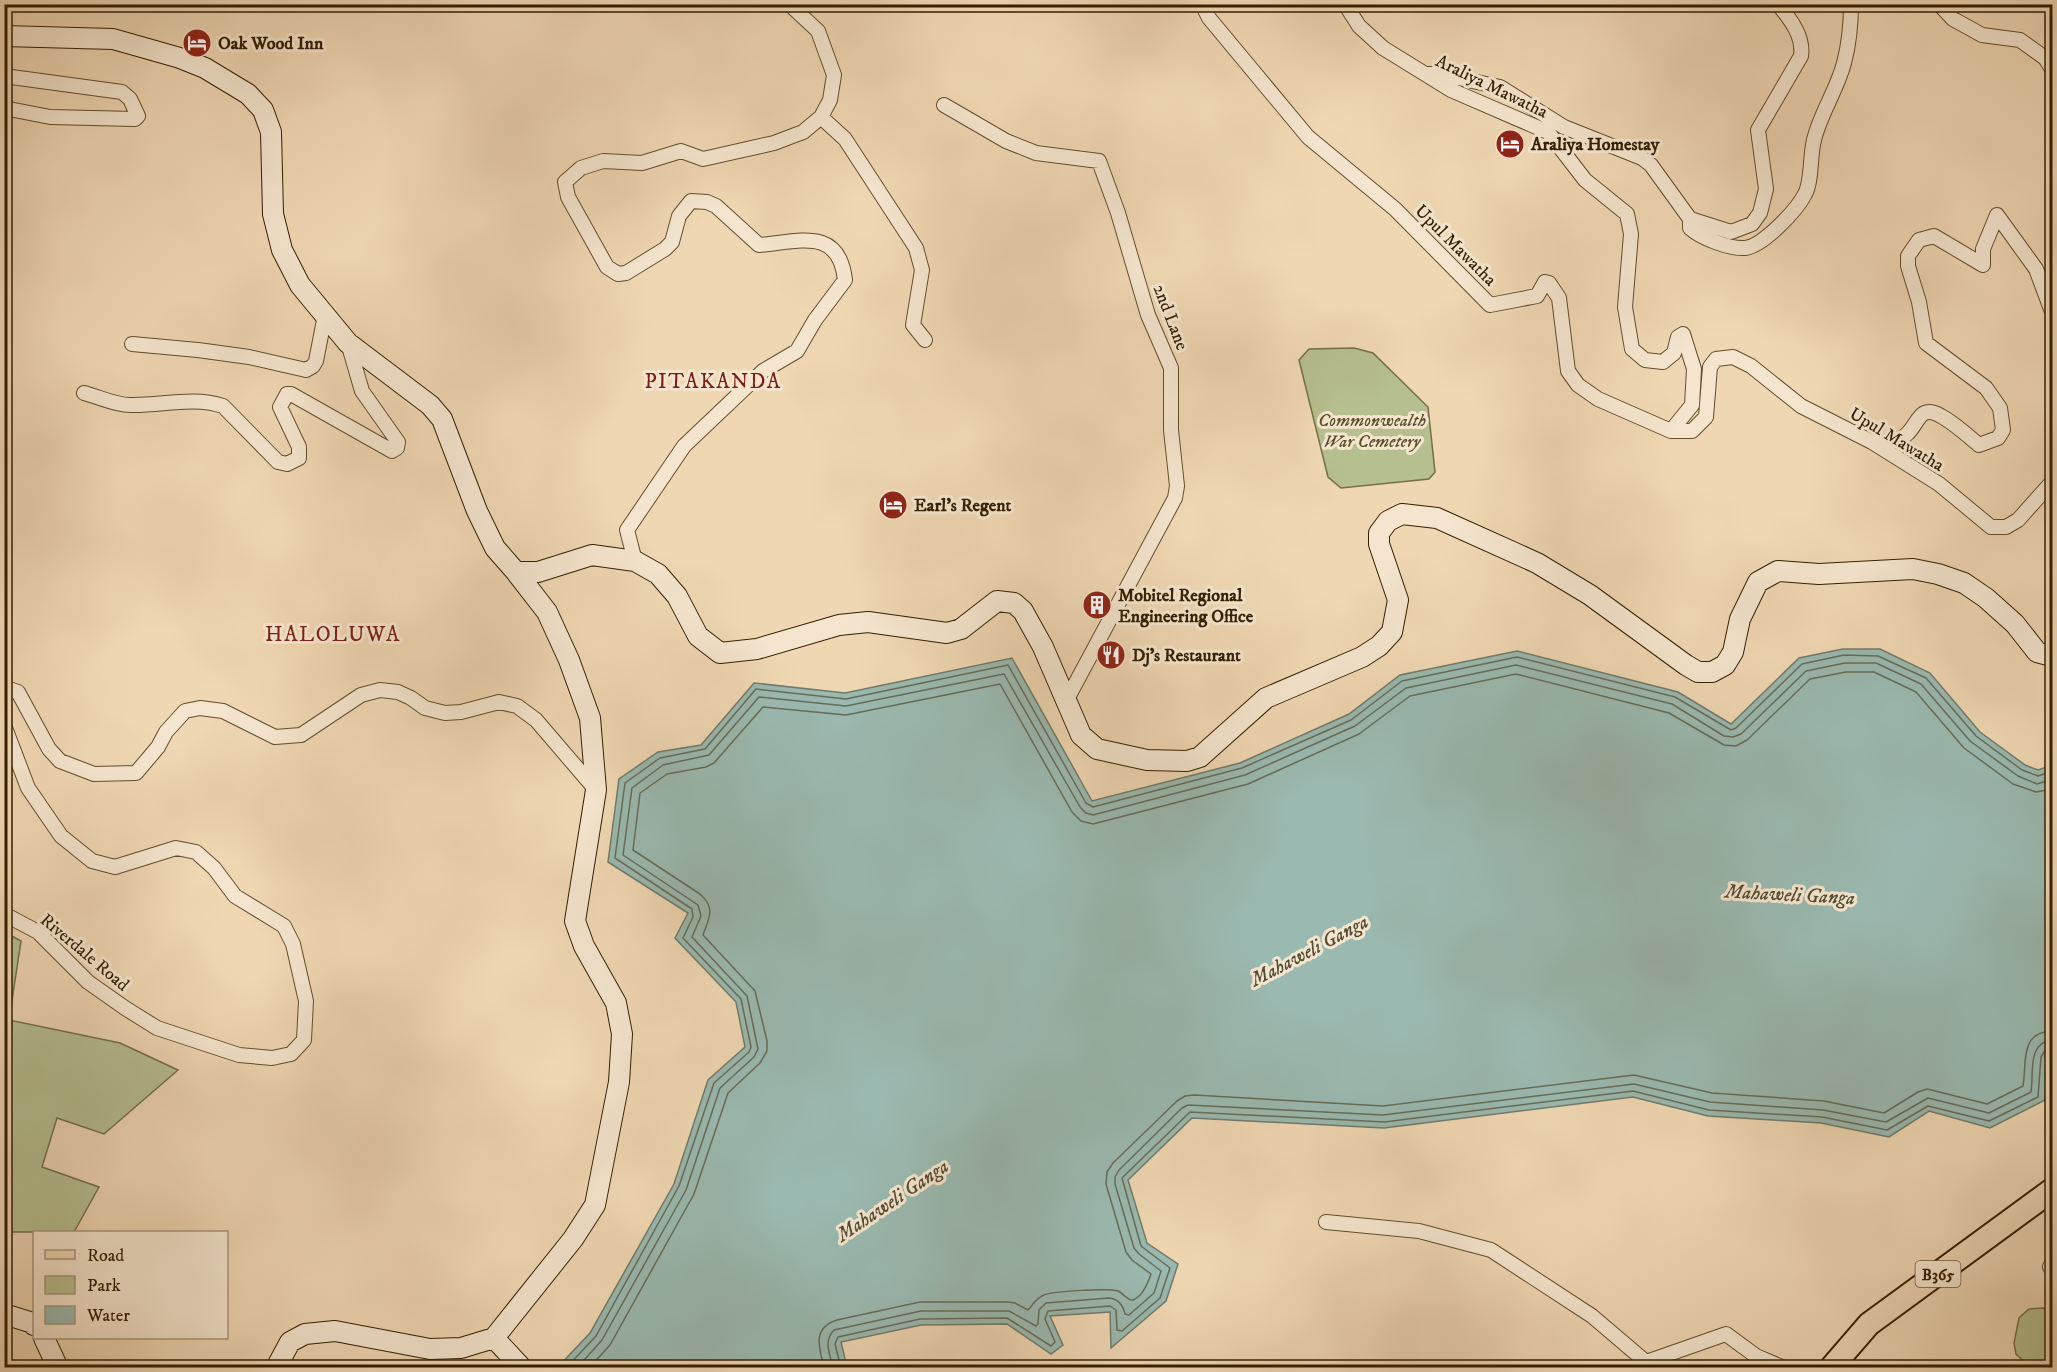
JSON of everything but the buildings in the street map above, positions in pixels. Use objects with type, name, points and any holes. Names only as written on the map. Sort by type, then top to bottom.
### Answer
[{"type":"main road","name":"B365","points":[[1831,1368],[1869,1324],[2052,1190]]},
{"type":"street","points":[[635,561],[627,530],[684,446],[763,371],[797,351],[815,320],[845,280],[844,266],[832,246],[816,240],[759,245],[716,206],[706,202],[691,201],[679,216],[672,242],[665,249],[626,273],[618,274],[607,267],[568,197],[565,182],[581,168],[603,161],[642,163],[681,151],[703,159],[774,143],[803,132],[820,117],[830,100],[834,75],[818,31],[789,4]]},
{"type":"street","name":"Upul Mawatha","points":[[1202,4],[1209,18],[1308,137],[1395,210],[1490,305],[1537,296],[1545,282],[1549,283],[1559,298],[1568,371],[1578,385],[1598,399],[1671,431],[1692,431],[1706,417],[1710,367],[1716,359],[1732,357],[1751,366],[1801,406],[1872,442],[1939,484],[1991,527],[2006,527],[2018,520],[2052,482]]},
{"type":"street","name":"Araliya Mawatha","points":[[1345,4],[1359,26],[1383,48],[1451,90],[1548,132],[1585,180],[1627,214],[1631,234],[1625,307],[1632,349],[1645,360],[1663,362],[1674,353],[1678,338],[1683,334],[1694,369],[1692,405],[1671,431]]},
{"type":"street","points":[[1690,219],[1731,232],[1752,224],[1760,213],[1766,189],[1758,130],[1801,56],[1803,44],[1790,19],[1778,4]]},
{"type":"street","points":[[1426,74],[1440,74],[1500,87],[1564,127],[1642,158],[1651,165],[1690,219],[1690,228],[1717,243],[1746,248],[1762,240],[1788,216],[1806,193],[1814,139],[1844,64],[1851,25],[1851,4]]},
{"type":"street","points":[[1939,4],[1953,19],[1982,35],[2020,40],[2045,58],[2052,69]]},
{"type":"street","points":[[4,36],[113,39],[180,58],[205,68],[248,94],[263,110],[271,132],[273,214],[282,250],[300,285],[348,343],[430,405],[442,419],[477,512],[495,548],[548,612],[569,660],[590,718],[596,790],[575,921],[584,946],[616,1003],[622,1034],[619,1082],[595,1205],[573,1239],[494,1338],[461,1348],[430,1349],[336,1331],[305,1334],[290,1342],[276,1368]]},
{"type":"street","points":[[4,76],[122,92],[130,99],[138,116],[135,119],[50,117],[4,108]]},
{"type":"street","name":"2nd Lane","points":[[944,105],[1006,141],[1036,153],[1099,161],[1118,213],[1148,315],[1171,368],[1171,430],[1177,486],[1175,498],[1065,703]]},
{"type":"street","points":[[820,117],[845,139],[916,248],[922,270],[913,325],[925,340]]},
{"type":"street","points":[[1872,442],[1893,442],[1908,433],[1917,417],[1928,412],[1940,415],[1979,445],[1998,438],[2003,430],[2000,408],[1986,388],[1926,343],[1919,302],[1908,266],[1908,256],[1919,240],[1934,236],[1983,265],[1983,249],[1997,215],[2036,269],[2052,312]]},
{"type":"street","points":[[132,344],[249,357],[306,370],[314,366],[316,361],[325,315]]},
{"type":"street","points":[[84,393],[131,405],[182,400],[223,406],[278,462],[287,464],[298,458],[300,453],[280,407],[287,394],[291,394],[392,451],[397,448],[398,442],[362,391],[348,343]]},
{"type":"street","points":[[516,572],[538,572],[592,555],[635,561],[658,574],[677,596],[698,636],[720,652],[757,649],[839,625],[868,622],[947,633],[961,629],[998,601],[1014,603],[1023,611],[1043,647],[1065,703],[1081,735],[1097,749],[1147,760],[1187,761],[1200,757],[1266,698],[1362,657],[1379,646],[1392,632],[1398,600],[1379,544],[1379,533],[1388,521],[1402,513],[1437,518],[1537,563],[1590,594],[1698,672],[1712,672],[1725,665],[1733,652],[1740,619],[1758,582],[1778,571],[1819,574],[1913,569],[1946,577],[1964,583],[1986,598],[2015,624],[2037,652],[2052,656]]},
{"type":"street","points":[[4,692],[9,689],[18,692],[49,749],[60,761],[94,774],[136,774],[158,747],[166,732],[185,711],[200,708],[223,711],[275,737],[301,735],[361,695],[380,690],[398,692],[425,708],[445,713],[461,712],[499,702],[517,706],[536,720],[596,790]]},
{"type":"street","name":"Riverdale Road","points":[[4,725],[28,788],[61,836],[92,861],[115,867],[176,848],[196,852],[213,868],[235,896],[284,926],[293,944],[306,1001],[304,1041],[291,1054],[272,1058],[239,1055],[157,1028],[88,982],[38,932],[4,914]]},
{"type":"street","points":[[1326,1222],[1419,1231],[1491,1250],[1592,1316],[1646,1362],[1726,1334],[1751,1362],[1784,1368]]},
{"type":"street","points":[[4,1314],[33,1323]]},
{"type":"street","points":[[494,1338],[522,1368]]},
{"type":"street","points":[[44,1339],[58,1368]]},
{"type":"green space","name":"Commonwealth War Cemetery","points":[[1354,348],[1373,353],[1428,407],[1435,472],[1429,479],[1341,488],[1328,477],[1299,360],[1309,349]]},
{"type":"green space","points":[[4,932],[21,941],[9,1020],[120,1043],[178,1070],[104,1134],[57,1118],[42,1167],[99,1187],[75,1231],[5,1232]]},
{"type":"green space","points":[[2043,1308],[2052,1313],[2052,1367],[2030,1367],[2016,1354],[2014,1343],[2019,1318],[2029,1309]]},
{"type":"water","name":"Mahaweli Ganga","points":[[1843,649],[1880,649],[1930,673],[1980,732],[2025,765],[2038,770],[2052,765],[2052,1050],[2047,1058],[2045,1100],[1990,1128],[1929,1111],[1889,1137],[1821,1123],[1708,1116],[1633,1097],[1384,1128],[1192,1118],[1128,1180],[1147,1243],[1178,1264],[1166,1301],[1111,1348],[1110,1312],[1050,1316],[1063,1345],[1051,1354],[1007,1324],[921,1325],[841,1342],[847,1367],[558,1367],[590,1333],[674,1184],[708,1080],[745,1047],[736,1002],[675,938],[688,913],[608,862],[619,779],[658,752],[701,745],[754,683],[845,693],[1012,658],[1092,801],[1240,763],[1349,714],[1400,675],[1517,651],[1678,692],[1731,724],[1799,658]]},
{"type":"place","name":"Oak Wood Inn","points":[[197,43]]},
{"type":"place","name":"Araliya Homestay","points":[[1510,144]]},
{"type":"place","name":"Earl's Regent","points":[[893,505]]},
{"type":"place","name":"Mobitel Regional Engineering Office","points":[[1097,605]]},
{"type":"place","name":"Dj's Restaurant","points":[[1111,655]]},
{"type":"district","name":"PITAKANDA","points":[[713,381]]},
{"type":"district","name":"HALOLUWA","points":[[333,634]]}]
